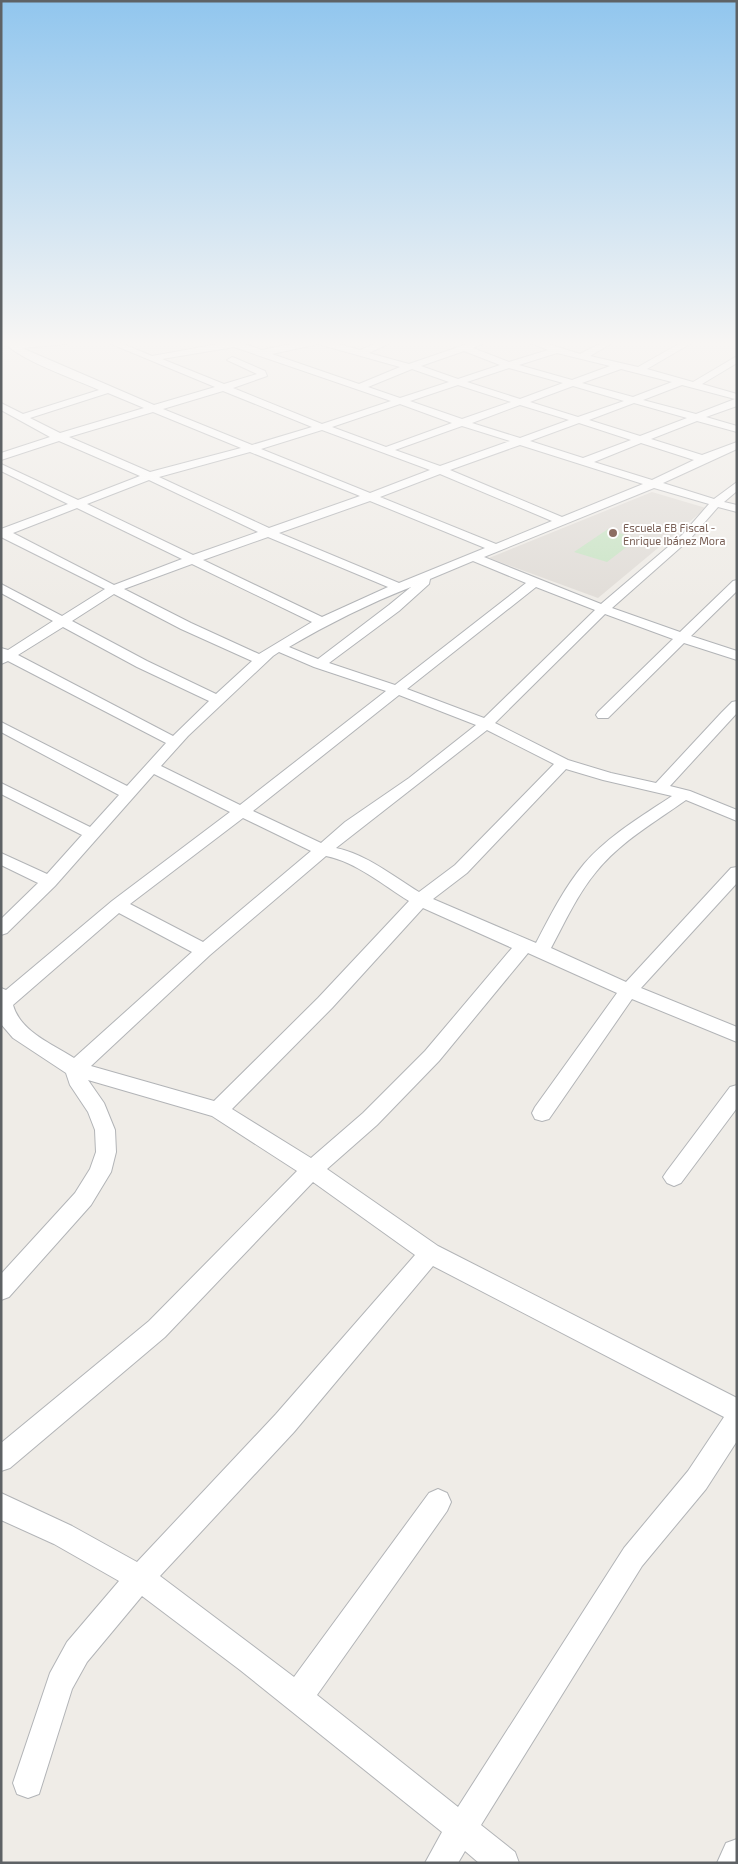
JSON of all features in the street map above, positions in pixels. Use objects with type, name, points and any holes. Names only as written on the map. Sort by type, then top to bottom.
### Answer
[{"type":"street","points":[[42,428],[267,532],[398,587]]},
{"type":"street","points":[[1,457],[90,428]]},
{"type":"street","points":[[203,428],[496,548]]},
{"type":"street","points":[[2,533],[149,476],[319,428]]},
{"type":"street","points":[[325,428],[440,470],[561,521]]},
{"type":"street","points":[[386,450],[449,428]]},
{"type":"street","points":[[479,428],[737,509]]},
{"type":"street","points":[[3,656],[114,589],[558,428]]},
{"type":"street","points":[[606,428],[703,459]]},
{"type":"street","points":[[583,462],[670,428]]},
{"type":"street","points":[[1,929],[49,882],[174,742],[261,660],[278,647],[322,622],[398,587],[653,484],[703,459],[737,445]]},
{"type":"street","points":[[1,467],[190,560],[322,622]]},
{"type":"street","points":[[75,1068],[204,951],[322,850],[486,724],[602,609],[686,537],[716,503],[737,485]]},
{"type":"street","points":[[2,533],[186,626],[261,660]]},
{"type":"street","points":[[472,557],[602,609],[737,656]]},
{"type":"street","points":[[319,664],[394,608],[432,574]]},
{"type":"street","points":[[536,581],[242,812],[118,905],[2,999],[7,1018],[20,1033],[75,1068],[218,1110],[312,1170],[430,1253],[737,1411]]},
{"type":"street","points":[[604,715],[737,584]]},
{"type":"street","points":[[1,588],[142,664],[218,700]]},
{"type":"street","points":[[278,647],[319,664],[397,690],[486,724],[563,764],[685,794],[737,816]]},
{"type":"street","points":[[3,656],[174,742]]},
{"type":"street","points":[[660,788],[718,722],[737,705]]},
{"type":"street","points":[[1,726],[128,793]]},
{"type":"street","points":[[218,1110],[326,1003],[420,900],[481,850],[563,764]]},
{"type":"street","points":[[151,767],[322,850],[341,854],[420,900],[737,1035]]},
{"type":"street","points":[[1,788],[92,834]]},
{"type":"street","points":[[1,1459],[157,1329],[312,1170],[370,1118],[432,1056],[533,948],[598,860],[634,830],[685,794]]},
{"type":"street","points":[[1,858],[49,882]]},
{"type":"street","points":[[542,1112],[629,990],[737,872]]},
{"type":"street","points":[[118,905],[204,951]]},
{"type":"street","points":[[1,1290],[83,1199],[100,1172],[106,1152],[105,1130],[97,1109],[76,1080],[75,1068]]},
{"type":"street","points":[[674,1177],[737,1093]]},
{"type":"street","points":[[28,1783],[60,1683],[77,1652],[140,1578],[285,1424],[430,1253]]},
{"type":"street","points":[[440,1863],[632,1557],[697,1480],[737,1419]]},
{"type":"street","points":[[297,1698],[438,1502]]},
{"type":"street","points":[[1,1506],[62,1535],[140,1578],[250,1660],[504,1863]]},
{"type":"street","points":[[732,1863],[737,1854]]},
{"type":"shaded area","name":"Escuela EB Fiscal - Enrique Ibánez Mora","points":[[652,492],[706,508],[598,598],[489,558]]},
{"type":"green space","points":[[608,529],[637,539],[607,562],[574,552]]},
{"type":"place","name":"Escuela EB Fiscal - Enrique Ibánez Mora","points":[[613,533]]}]
